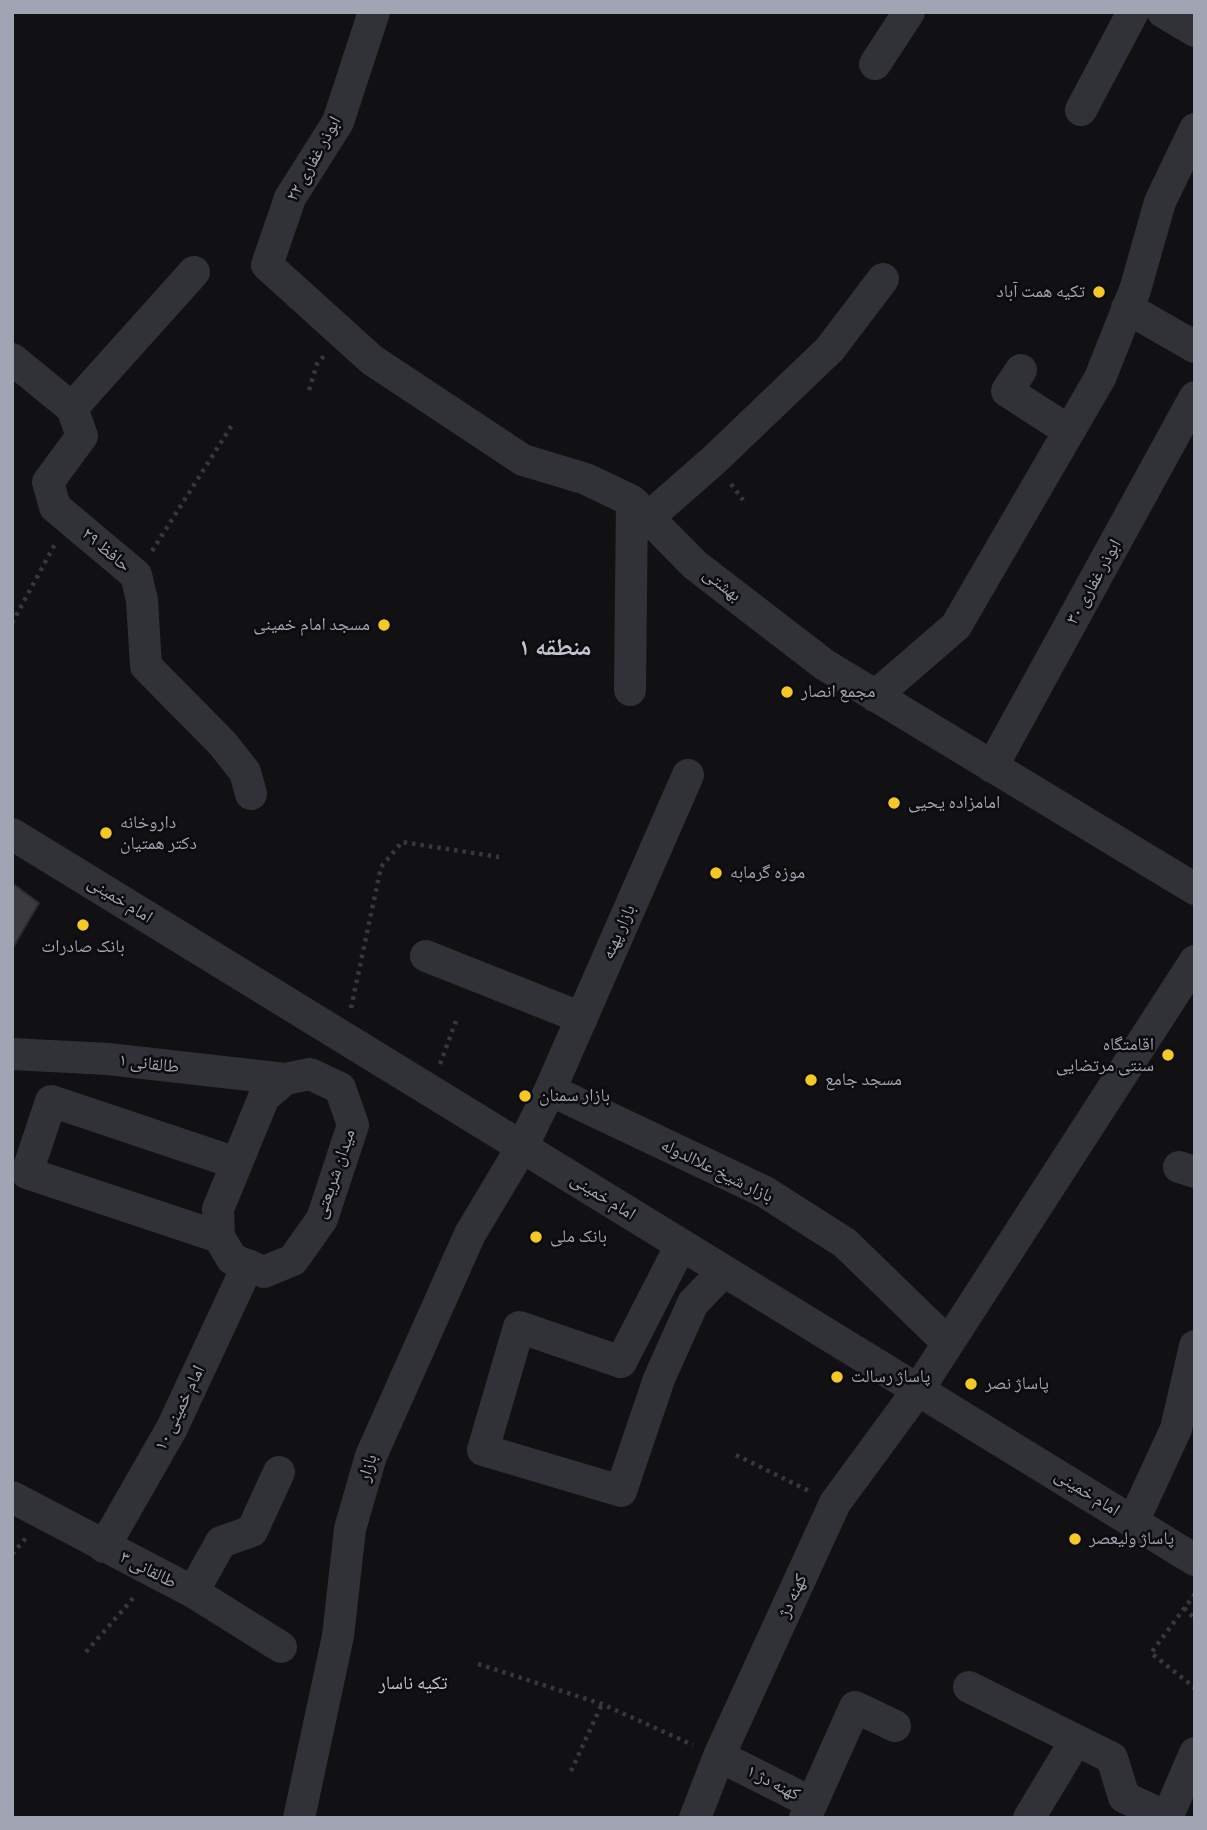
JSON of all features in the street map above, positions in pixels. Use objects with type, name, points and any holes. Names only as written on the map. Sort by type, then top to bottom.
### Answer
[{"type":"street","name":"ابوذر غفاری ۲۲","points":[[267,265],[290,198],[338,122],[374,12]]},
{"type":"street","points":[[875,64],[908,12]]},
{"type":"street","points":[[1081,110],[1133,12]]},
{"type":"street","points":[[1163,12],[1195,31]]},
{"type":"street","points":[[875,696],[956,626],[1100,378],[1128,308],[1160,202],[1195,129]]},
{"type":"street","name":"بهشتی","points":[[267,265],[372,360],[523,460],[586,479],[641,509],[695,565],[825,666],[1195,888]]},
{"type":"street","points":[[12,359],[72,408],[194,272]]},
{"type":"street","points":[[630,690],[641,509],[714,460],[830,349],[883,279]]},
{"type":"street","points":[[1128,308],[1195,347]]},
{"type":"street","points":[[1021,370],[1007,391],[1069,431]]},
{"type":"street","name":"ابوذر غفاری ۳۰","points":[[992,767],[1195,397]]},
{"type":"street","name":"حافظ ۲۹","points":[[72,408],[82,436],[48,482],[55,507],[136,575],[142,600],[146,666],[222,743],[245,772],[251,794]]},
{"type":"street","name":"بازار پهنه","points":[[550,1090],[688,775]]},
{"type":"street","name":"امام خمینی","points":[[12,834],[1195,1560]]},
{"type":"street","points":[[426,956],[582,1018]]},
{"type":"street","name":"کهنه دژ","points":[[695,1818],[719,1756],[835,1503],[918,1390],[1195,961]]},
{"type":"street","name":"طالقانی ۱","points":[[12,1054],[108,1059],[285,1079]]},
{"type":"street","name":"میدان شریعتی","points":[[248,1265],[264,1272],[293,1260],[322,1219],[354,1125],[340,1088],[310,1073],[285,1079]]},
{"type":"street","points":[[248,1265],[232,1259],[219,1237],[218,1209],[264,1097],[285,1079]]},
{"type":"street","points":[[522,1147],[550,1090]]},
{"type":"street","name":"بازار شیخ علاالدوله","points":[[550,1090],[765,1192],[788,1206],[845,1243],[948,1343]]},
{"type":"street","points":[[219,1237],[27,1173],[51,1101],[236,1163]]},
{"type":"street","name":"بازار","points":[[299,1818],[338,1636],[350,1529],[371,1456],[470,1234],[522,1147]]},
{"type":"street","points":[[681,1245],[621,1362],[519,1327],[483,1450],[621,1491],[659,1379],[693,1303],[724,1271]]},
{"type":"street","name":"امام خمینی ۱۰","points":[[104,1547],[172,1428],[248,1265]]},
{"type":"street","points":[[1133,1522],[1176,1429],[1195,1346]]},
{"type":"street","points":[[192,1592],[221,1542],[264,1535],[279,1472]]},
{"type":"street","name":"طالقانی ۳","points":[[12,1497],[192,1592],[281,1647]]},
{"type":"street","points":[[969,1687],[1112,1758],[1124,1797],[1167,1818],[1195,1753]]},
{"type":"street","points":[[808,1810],[855,1707],[895,1726]]},
{"type":"street","points":[[1029,1818],[1076,1740]]},
{"type":"street","name":"کهنه دژ ۱","points":[[719,1756],[808,1810]]},
{"type":"path","points":[[136,575],[232,425]]},
{"type":"path","points":[[12,623],[69,519]]},
{"type":"path","points":[[344,1038],[382,867],[402,842],[499,857]]},
{"type":"path","points":[[430,1091],[456,1021]]},
{"type":"path","points":[[736,1455],[835,1503]]},
{"type":"path","points":[[86,1652],[155,1573]]},
{"type":"path","points":[[1195,1594],[1151,1653],[1195,1688]]},
{"type":"path","points":[[1184,1608],[1195,1619]]},
{"type":"path","points":[[478,1664],[602,1704],[719,1756]]},
{"type":"path","points":[[571,1771],[602,1704]]},
{"type":"building","points":[[12,883],[39,903],[14,946],[12,945]]},
{"type":"place","name":"تکیه همت آباد","points":[[1099,292]]},
{"type":"place","name":"مسجد امام خمینی","points":[[384,625]]},
{"type":"place","name":"مجمع انصار","points":[[787,692]]},
{"type":"place","name":"امامزاده یحیی","points":[[894,803]]},
{"type":"place","name":"داروخانه دکتر همتیان","points":[[106,833]]},
{"type":"place","name":"موزه گرمابه","points":[[716,873]]},
{"type":"place","name":"بانک صادرات","points":[[83,925]]},
{"type":"place","name":"اقامتگاه سنتی مرتضایی","points":[[1168,1055]]},
{"type":"place","name":"مسجد جامع","points":[[811,1080]]},
{"type":"place","name":"بازار سمنان","points":[[525,1096]]},
{"type":"place","name":"بانک ملی","points":[[536,1237]]},
{"type":"place","name":"پاساژ رسالت","points":[[837,1377]]},
{"type":"place","name":"پاساژ نصر","points":[[971,1384]]},
{"type":"place","name":"پاساژ ولیعصر","points":[[1075,1539]]},
{"type":"district","name":"منطقه ۱","points":[[555,648]]},
{"type":"district","name":"تکیه ناسار","points":[[413,1684]]}]
